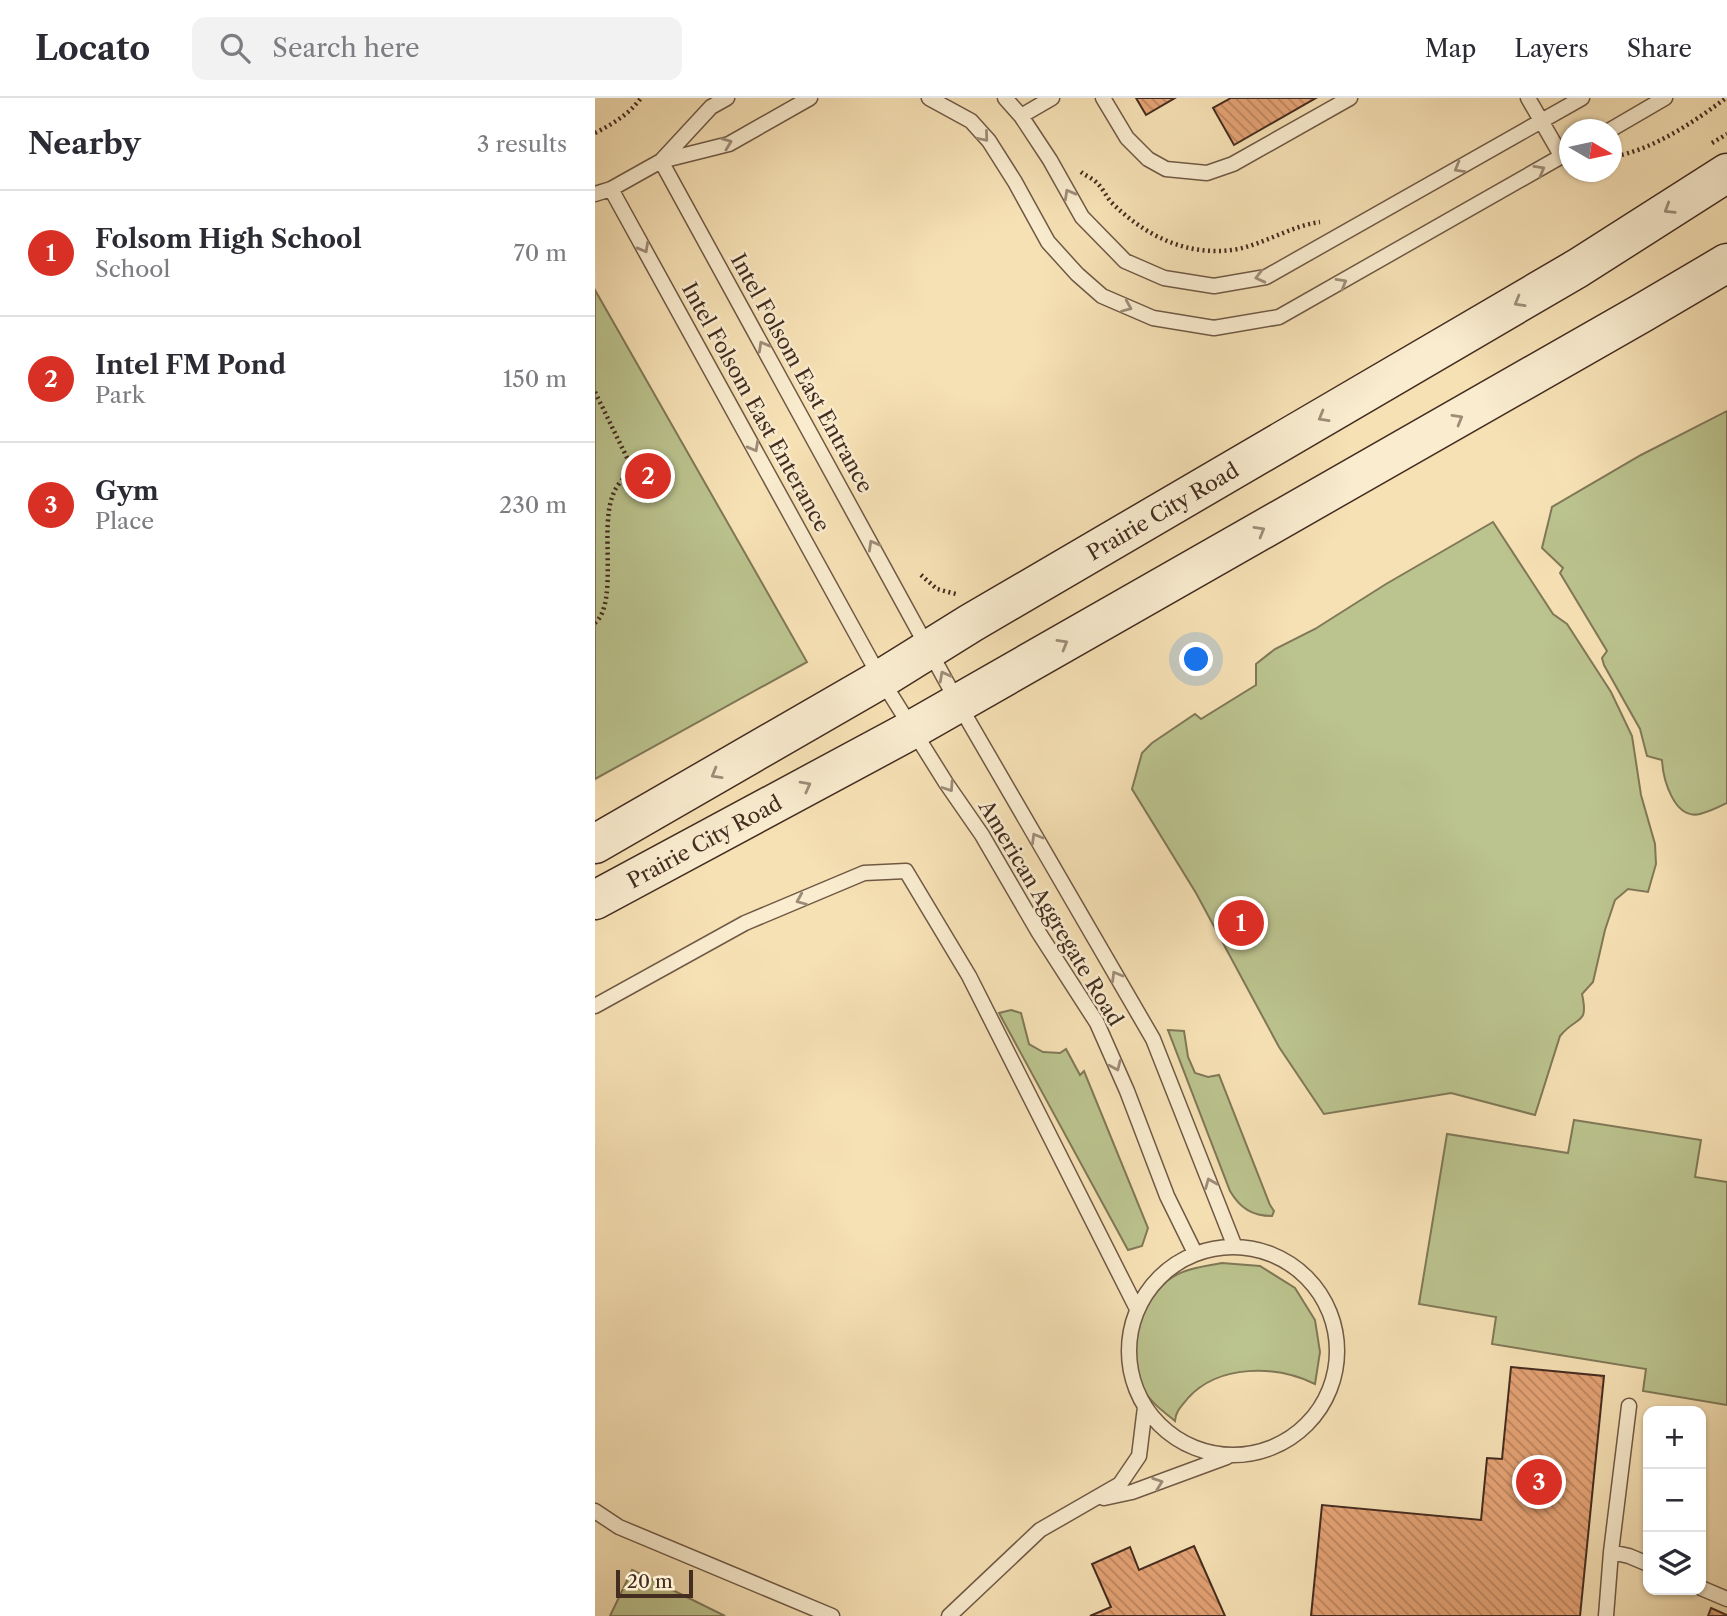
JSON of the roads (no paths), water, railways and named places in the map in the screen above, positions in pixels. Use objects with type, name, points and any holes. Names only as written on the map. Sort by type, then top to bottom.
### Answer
[{"type":"main road","name":"Prairie City Road","points":[[595,844],[881,679],[1578,268],[1727,173]]},
{"type":"main road","name":"Prairie City Road","points":[[595,900],[913,729],[1727,263]]},
{"type":"main road","points":[[1642,313],[1727,292]]},
{"type":"lane","points":[[661,161],[711,107],[727,98]]},
{"type":"lane","points":[[595,194],[611,189],[661,161],[729,144],[810,98]]},
{"type":"lane","points":[[929,98],[971,121],[989,141],[1048,242],[1077,274],[1102,296],[1153,318],[1214,328],[1279,317],[1559,159]]},
{"type":"lane","points":[[1005,98],[1021,116],[1051,160],[1082,217],[1125,261],[1164,278],[1214,286],[1266,277],[1582,98]]},
{"type":"lane","points":[[1021,116],[1052,98]]},
{"type":"lane","points":[[1103,98],[1128,138],[1147,159],[1166,169],[1207,173],[1233,164],[1350,98]]},
{"type":"lane","points":[[1528,98],[1559,145]]},
{"type":"lane","points":[[1622,123],[1665,98]]},
{"type":"lane","name":"Intel Folsom East Entrance","points":[[661,161],[958,703],[1153,1039],[1235,1247]]},
{"type":"lane","points":[[595,205],[611,189]]},
{"type":"lane","name":"Intel Folsom East Enterance","points":[[611,189],[864,645]]},
{"type":"lane","name":"American Aggregate Road","points":[[864,645],[881,679],[982,835],[1039,933],[1097,1023],[1127,1091],[1167,1196],[1195,1253]]},
{"type":"lane","points":[[595,1006],[745,923],[864,873],[906,871],[969,976],[1137,1309]]},
{"type":"lane","points":[[1092,1500],[1132,1492],[1231,1456],[1269,1449],[1302,1429],[1326,1398],[1333,1380],[1336,1341],[1333,1322],[1317,1288],[1304,1275],[1275,1255],[1235,1247],[1214,1248],[1195,1253],[1160,1276],[1137,1309],[1128,1349],[1136,1389],[1157,1423],[1173,1437],[1191,1447],[1231,1456]]},
{"type":"lane","points":[[1607,1616],[1611,1552],[1629,1406]]},
{"type":"lane","points":[[949,1616],[1040,1530],[1120,1484],[1139,1456],[1145,1407]]},
{"type":"lane","points":[[595,1511],[619,1527],[832,1616]]},
{"type":"lane","points":[[1611,1552],[1643,1562]]},
{"type":"lane","points":[[1706,1590],[1727,1599]]},
{"type":"place","name":"Intel FM Pond","points":[[648,476]]},
{"type":"place","name":"Folsom High School","points":[[1241,923]]},
{"type":"place","name":"Gym","points":[[1539,1482]]}]
